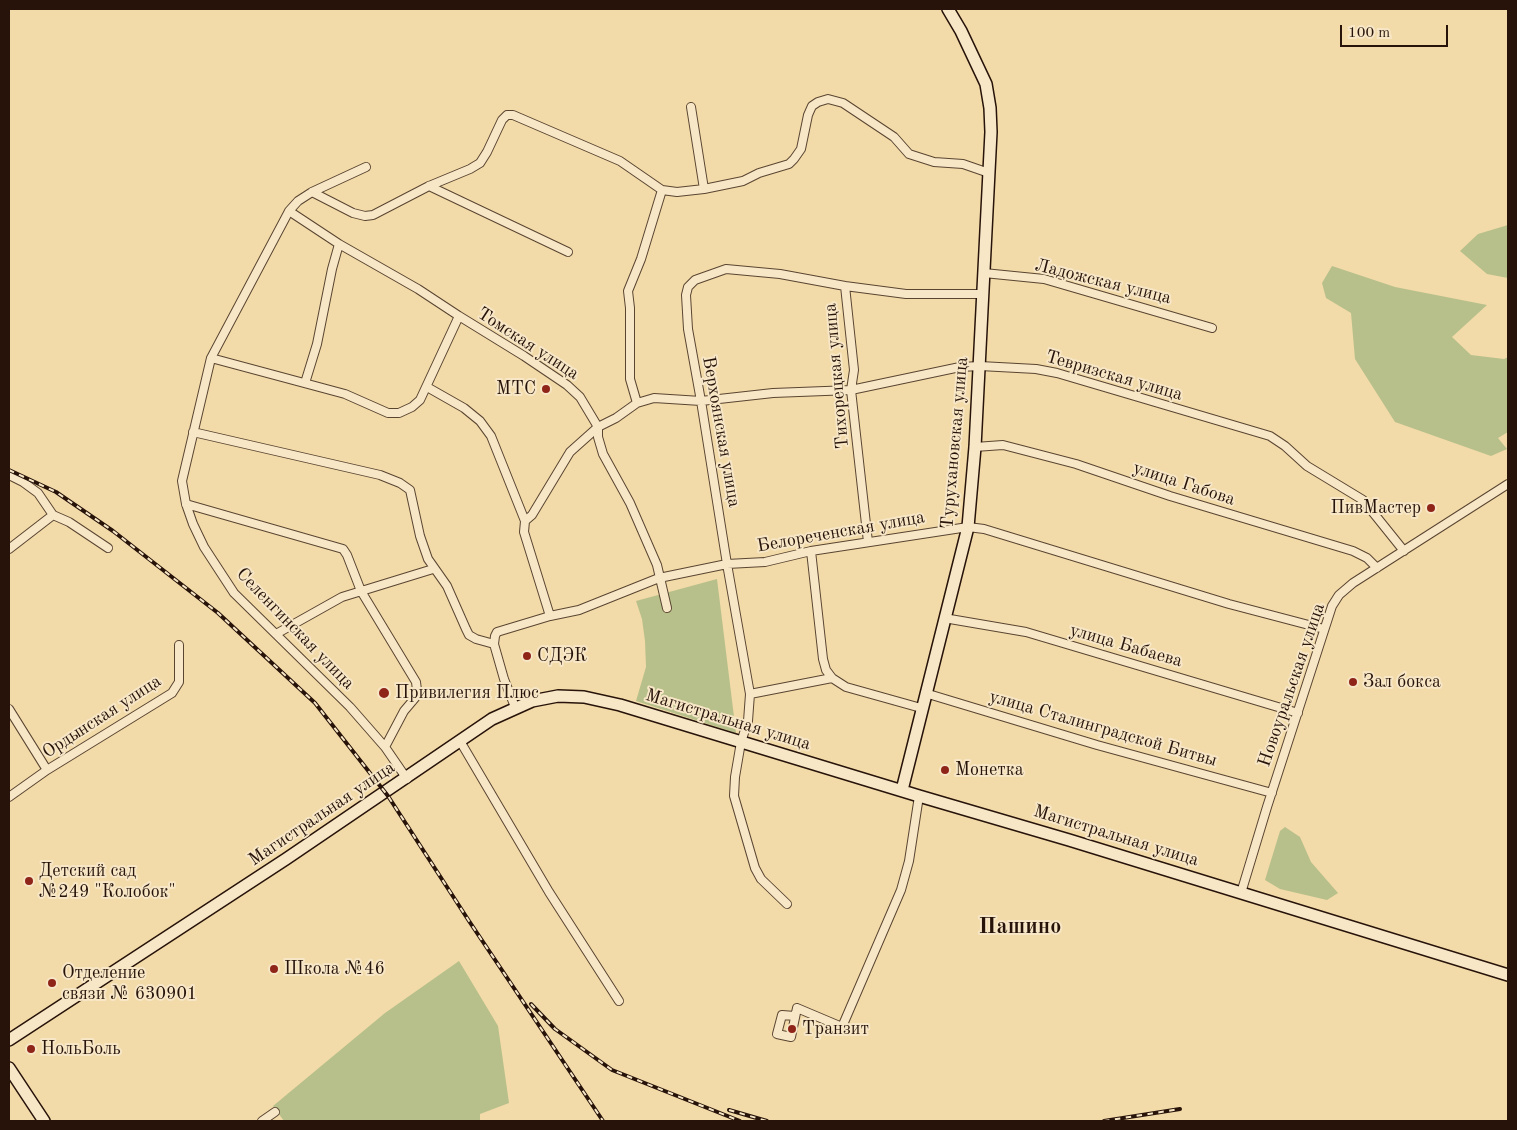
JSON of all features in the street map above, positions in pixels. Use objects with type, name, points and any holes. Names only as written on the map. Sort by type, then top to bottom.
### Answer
[{"type":"main road","name":"Турухановская улица","points":[[902,790],[921,708],[968,527],[976,447],[990,151],[990,108],[986,84],[961,31],[948,9]]},
{"type":"main road","name":"Магистральная улица","points":[[9,1040],[286,859],[492,719],[515,707],[548,697],[584,697],[620,705],[1508,975]]},
{"type":"main road","points":[[9,1068],[44,1121]]},
{"type":"street","points":[[312,192],[353,213],[365,216],[373,215],[429,186],[480,163],[502,120],[507,115],[513,115],[620,161],[662,190],[677,192],[704,189],[743,181],[759,173],[789,164],[801,149],[808,115],[812,106],[828,99],[843,103],[894,137],[909,154],[934,162],[963,164],[989,173]]},
{"type":"street","points":[[691,107],[704,189]]},
{"type":"street","points":[[289,211],[298,201],[312,192],[366,167]]},
{"type":"street","points":[[429,186],[568,252]]},
{"type":"street","points":[[637,403],[630,379],[630,308],[628,291],[641,259],[662,190]]},
{"type":"street","name":"Томская улица","points":[[289,211],[338,244],[418,289],[524,356],[567,385],[580,397],[598,427],[598,437],[603,454],[630,503],[657,565],[667,608]]},
{"type":"street","name":"Селенгинская улица","points":[[289,211],[211,358],[182,481],[186,504],[204,547],[234,593],[350,707],[385,747],[406,778]]},
{"type":"street","points":[[305,383],[317,344],[338,244]]},
{"type":"street","name":"Верхоянская улица","points":[[741,742],[748,721],[750,694],[688,329],[685,304],[688,287],[695,280],[726,269],[780,274],[845,286]]},
{"type":"street","name":"Ладожская улица","points":[[984,274],[1044,279],[1212,328]]},
{"type":"street","name":"Тихорецкая улица","points":[[868,542],[851,390],[854,370],[845,286],[906,294],[983,294]]},
{"type":"street","points":[[211,358],[345,394],[388,413],[399,413],[412,407],[420,400],[459,316]]},
{"type":"street","name":"Тевризская улица","points":[[525,521],[532,515],[570,452],[598,427],[616,418],[637,403],[654,398],[701,401],[773,393],[851,390],[960,367],[980,366],[1036,368],[1057,373],[1270,436],[1285,446],[1307,466],[1363,500],[1404,551]]},
{"type":"street","points":[[427,386],[464,408],[480,421],[491,436],[525,521],[524,532],[550,616]]},
{"type":"street","points":[[193,432],[380,475],[400,483],[410,490],[420,536],[428,559],[433,569],[448,586],[469,635],[494,644],[504,679],[515,707]]},
{"type":"street","name":"улица Габова","points":[[976,447],[1004,445],[1076,464],[1164,494],[1353,551],[1367,558],[1377,568]]},
{"type":"street","points":[[9,475],[38,493],[54,515],[69,522],[108,548]]},
{"type":"street","name":"Новоуральская улица","points":[[1242,893],[1324,630],[1332,606],[1339,595],[1353,583],[1508,484]]},
{"type":"street","points":[[186,504],[342,549],[347,555],[361,591],[416,682],[415,698],[404,711],[385,747]]},
{"type":"street","points":[[9,549],[54,515]]},
{"type":"street","name":"Белореченская улица","points":[[494,644],[497,632],[550,616],[579,610],[660,578],[727,564],[765,562],[811,551],[968,527],[984,529],[1229,604],[1324,630]]},
{"type":"street","points":[[811,551],[823,659],[826,670],[832,678],[846,687],[921,708]]},
{"type":"street","points":[[276,634],[342,597],[433,569]]},
{"type":"street","name":"улица Бабаева","points":[[944,618],[1026,632],[1298,713]]},
{"type":"street","name":"Ордынская улица","points":[[9,797],[47,770],[172,693],[179,682],[178,645]]},
{"type":"street","points":[[750,694],[832,678]]},
{"type":"street","name":"улица Сталинградской Битвы","points":[[925,693],[1097,745],[1272,792]]},
{"type":"street","points":[[9,709],[47,770]]},
{"type":"street","points":[[460,741],[550,892],[619,1001]]},
{"type":"street","points":[[741,742],[735,777],[734,796],[737,812],[755,868],[761,879],[787,904]]},
{"type":"street","points":[[796,1016],[797,1008],[842,1027],[901,890],[909,861],[919,796]]},
{"type":"street","points":[[262,1121],[275,1112]]},
{"type":"green space","points":[[1508,225],[1508,278],[1487,274],[1460,251],[1478,234]]},
{"type":"green space","points":[[1332,266],[1395,287],[1487,305],[1452,337],[1471,355],[1504,359],[1508,357],[1508,432],[1498,438],[1507,449],[1491,456],[1395,422],[1355,359],[1351,313],[1326,298],[1322,283]]},
{"type":"green space","points":[[717,579],[736,733],[636,701],[646,667],[642,619],[636,601]]},
{"type":"green space","points":[[1285,827],[1300,837],[1311,862],[1338,893],[1327,900],[1280,889],[1265,880],[1280,831]]},
{"type":"green space","points":[[459,961],[498,1026],[509,1103],[480,1114],[480,1121],[284,1121],[273,1106],[385,1013]]},
{"type":"railway","points":[[9,470],[56,492],[113,531],[218,613],[315,703],[388,796],[603,1121]]},
{"type":"railway","points":[[531,1004],[555,1029],[612,1070],[740,1121]]},
{"type":"railway","points":[[1104,1121],[1180,1109]]},
{"type":"railway","points":[[729,1110],[767,1121]]},
{"type":"place","name":"МТС","points":[[546,389]]},
{"type":"place","name":"ПивМастер","points":[[1431,508]]},
{"type":"place","name":"СДЭК","points":[[527,656]]},
{"type":"place","name":"Зал бокса","points":[[1353,682]]},
{"type":"place","name":"Привилегия Плюс","points":[[384,693]]},
{"type":"place","name":"Монетка","points":[[945,770]]},
{"type":"place","name":"Детский сад №249 \"Колобок\"","points":[[29,881]]},
{"type":"place","name":"Школа №46","points":[[274,969]]},
{"type":"place","name":"Отделение связи № 630901","points":[[52,983]]},
{"type":"place","name":"Транзит","points":[[792,1029]]},
{"type":"place","name":"НольБоль","points":[[31,1049]]},
{"type":"district","name":"Пашино","points":[[1020,927]]}]
